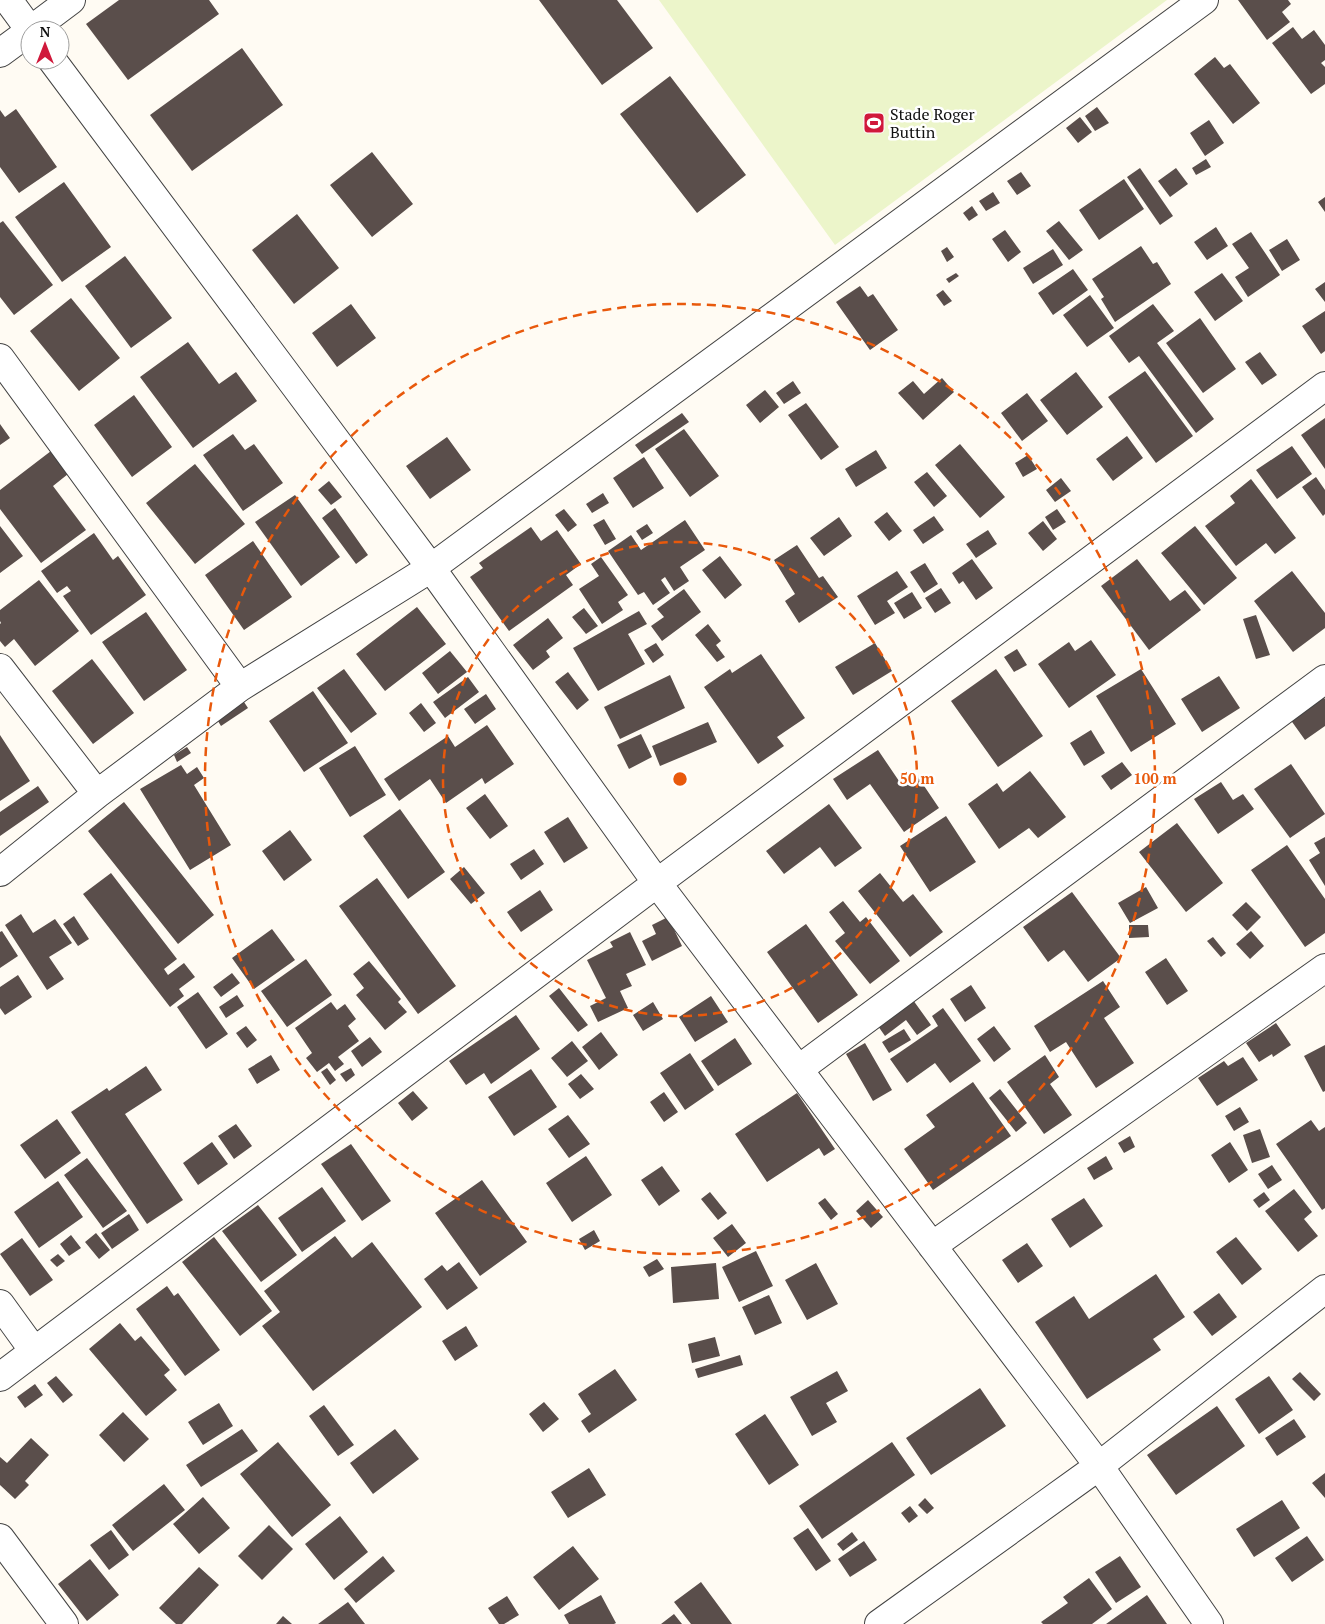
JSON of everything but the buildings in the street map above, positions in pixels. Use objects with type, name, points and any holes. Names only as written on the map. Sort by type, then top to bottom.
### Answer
[{"type":"street","points":[[8,0],[23,20]]},
{"type":"street","points":[[44,20],[71,0]]},
{"type":"street","points":[[0,872],[97,794],[240,687],[431,568],[1204,0]]},
{"type":"street","points":[[0,53],[20,38]]},
{"type":"street","points":[[59,70],[431,568],[657,883],[1098,1466],[1209,1624]]},
{"type":"street","points":[[0,358],[240,687]]},
{"type":"street","points":[[0,1377],[657,883],[1325,386]]},
{"type":"street","points":[[0,668],[97,794]]},
{"type":"street","points":[[799,1069],[1325,679]]},
{"type":"street","points":[[932,1246],[1325,968]]},
{"type":"street","points":[[879,1624],[1098,1466],[1325,1289]]},
{"type":"street","points":[[0,1304],[34,1352]]},
{"type":"street","points":[[0,1538],[64,1624]]},
{"type":"green space","name":"Stade Roger Buttin","points":[[659,0],[1167,0],[835,245]]},
{"type":"place","name":"Stade Roger Buttin","points":[[874,123]]}]
